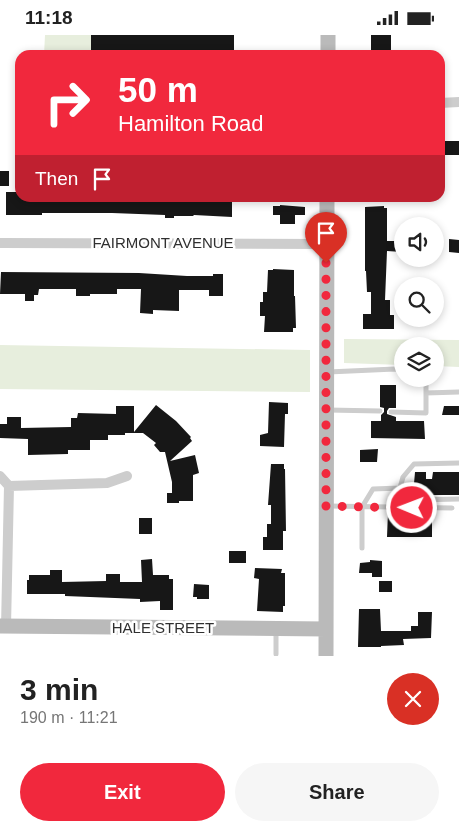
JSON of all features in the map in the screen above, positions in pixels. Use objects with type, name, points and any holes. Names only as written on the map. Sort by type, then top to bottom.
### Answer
[{"type":"main road","points":[[328,35],[328,50]]},
{"type":"main road","points":[[326,656],[327,202]]},
{"type":"main road","name":"HALE STREET","points":[[3,627],[326,629]]},
{"type":"street","points":[[445,103],[459,103]]},
{"type":"street","name":"FAIRMONT AVENUE","points":[[0,243],[326,244]]},
{"type":"street","points":[[0,476],[9,486],[3,627]]},
{"type":"street","points":[[9,486],[107,483],[127,476]]},
{"type":"lane","points":[[327,372],[394,369]]},
{"type":"lane","points":[[391,412],[426,413],[426,387]]},
{"type":"lane","points":[[426,393],[459,392]]},
{"type":"lane","points":[[327,410],[380,411]]},
{"type":"lane","points":[[400,488],[403,477],[414,464],[459,463]]},
{"type":"lane","points":[[400,488],[408,498],[429,500],[459,499]]},
{"type":"lane","points":[[362,548],[362,507],[373,489],[400,488]]},
{"type":"lane","points":[[429,500],[429,508]]},
{"type":"lane","points":[[326,506],[452,508]]},
{"type":"lane","points":[[276,629],[276,653]]},
{"type":"green space","points":[[45,35],[91,35],[91,50],[44,50]]},
{"type":"green space","points":[[344,339],[394,339],[394,365],[344,363]]},
{"type":"green space","points":[[444,340],[459,340],[459,367],[444,366]]},
{"type":"green space","points":[[0,345],[310,350],[310,392],[0,389]]},
{"type":"building","points":[[91,35],[234,35],[234,50],[91,50]]},
{"type":"building","points":[[371,35],[391,35],[391,50],[371,50]]},
{"type":"building","points":[[445,141],[459,141],[459,155],[445,155]]},
{"type":"building","points":[[0,171],[9,171],[9,186],[0,186]]},
{"type":"building","points":[[6,192],[15,192],[15,202],[232,202],[232,217],[194,215],[165,218],[165,215],[112,213],[6,215]]},
{"type":"building","points":[[273,206],[305,207],[305,215],[295,215],[295,224],[280,224],[280,215],[273,215]]},
{"type":"building","points":[[384,206],[384,208],[387,208],[387,241],[394,241],[394,251],[387,251],[385,300],[390,300],[390,315],[394,315],[394,329],[363,329],[363,314],[371,314],[371,292],[367,292],[365,271],[365,207]]},
{"type":"building","points":[[449,239],[459,240],[459,253],[449,252]]},
{"type":"building","points":[[268,270],[294,270],[296,328],[293,328],[293,332],[264,332],[265,316],[260,316],[260,302],[263,302],[263,292],[267,292]]},
{"type":"building","points":[[1,272],[139,273],[187,276],[223,274],[223,296],[209,296],[209,290],[179,290],[179,311],[153,310],[153,314],[140,313],[141,289],[117,289],[117,294],[76,296],[76,289],[39,289],[38,295],[34,295],[34,301],[25,301],[25,294],[0,294]]},
{"type":"building","points":[[380,385],[394,385],[396,387],[396,408],[389,408],[387,414],[396,417],[396,421],[424,421],[425,439],[371,438],[371,421],[381,421],[381,415],[384,412],[384,408],[380,407]]},
{"type":"building","points":[[269,402],[288,403],[288,414],[285,414],[284,447],[260,446],[260,435],[268,433]]},
{"type":"building","points":[[156,405],[176,421],[191,437],[192,441],[170,461],[195,455],[199,473],[193,475],[193,501],[167,503],[167,493],[172,493],[172,482],[165,452],[160,452],[154,445],[156,443],[143,433],[108,435],[108,440],[90,440],[90,450],[68,450],[68,454],[28,455],[28,439],[0,438],[0,424],[7,424],[7,417],[21,417],[21,428],[71,427],[71,418],[77,418],[78,413],[116,414],[116,406],[134,406],[134,432]]},
{"type":"building","points":[[444,406],[459,406],[459,415],[442,415]]},
{"type":"building","points":[[378,449],[377,462],[360,462],[360,450]]},
{"type":"building","points":[[271,464],[284,464],[285,469],[286,531],[283,531],[283,550],[263,550],[263,537],[267,537],[267,524],[271,524],[271,505],[268,505]]},
{"type":"building","points":[[415,472],[426,472],[426,479],[432,479],[433,472],[459,472],[459,495],[413,495]]},
{"type":"building","points":[[388,512],[432,513],[432,537],[387,537]]},
{"type":"building","points":[[139,518],[152,518],[152,534],[139,534]]},
{"type":"building","points":[[229,551],[246,551],[246,563],[229,563]]},
{"type":"building","points":[[152,559],[153,575],[169,575],[169,579],[173,579],[173,610],[160,610],[160,601],[140,602],[140,599],[65,596],[65,594],[27,594],[29,575],[50,575],[50,570],[62,570],[62,582],[106,581],[106,574],[120,574],[120,582],[142,582],[141,560]]},
{"type":"building","points":[[370,560],[382,561],[382,577],[372,577],[372,573],[359,573],[360,563],[370,562]]},
{"type":"building","points":[[255,568],[282,569],[281,573],[285,573],[285,606],[283,606],[283,612],[257,611],[259,579],[254,578]]},
{"type":"building","points":[[379,581],[392,581],[392,592],[379,592]]},
{"type":"building","points":[[194,584],[209,585],[209,599],[193,597]]},
{"type":"building","points":[[359,609],[380,609],[381,631],[411,631],[411,626],[418,626],[418,612],[432,612],[431,638],[403,639],[404,645],[358,647]]},
{"type":"route","points":[[326,263],[326,506],[412,508]]}]
